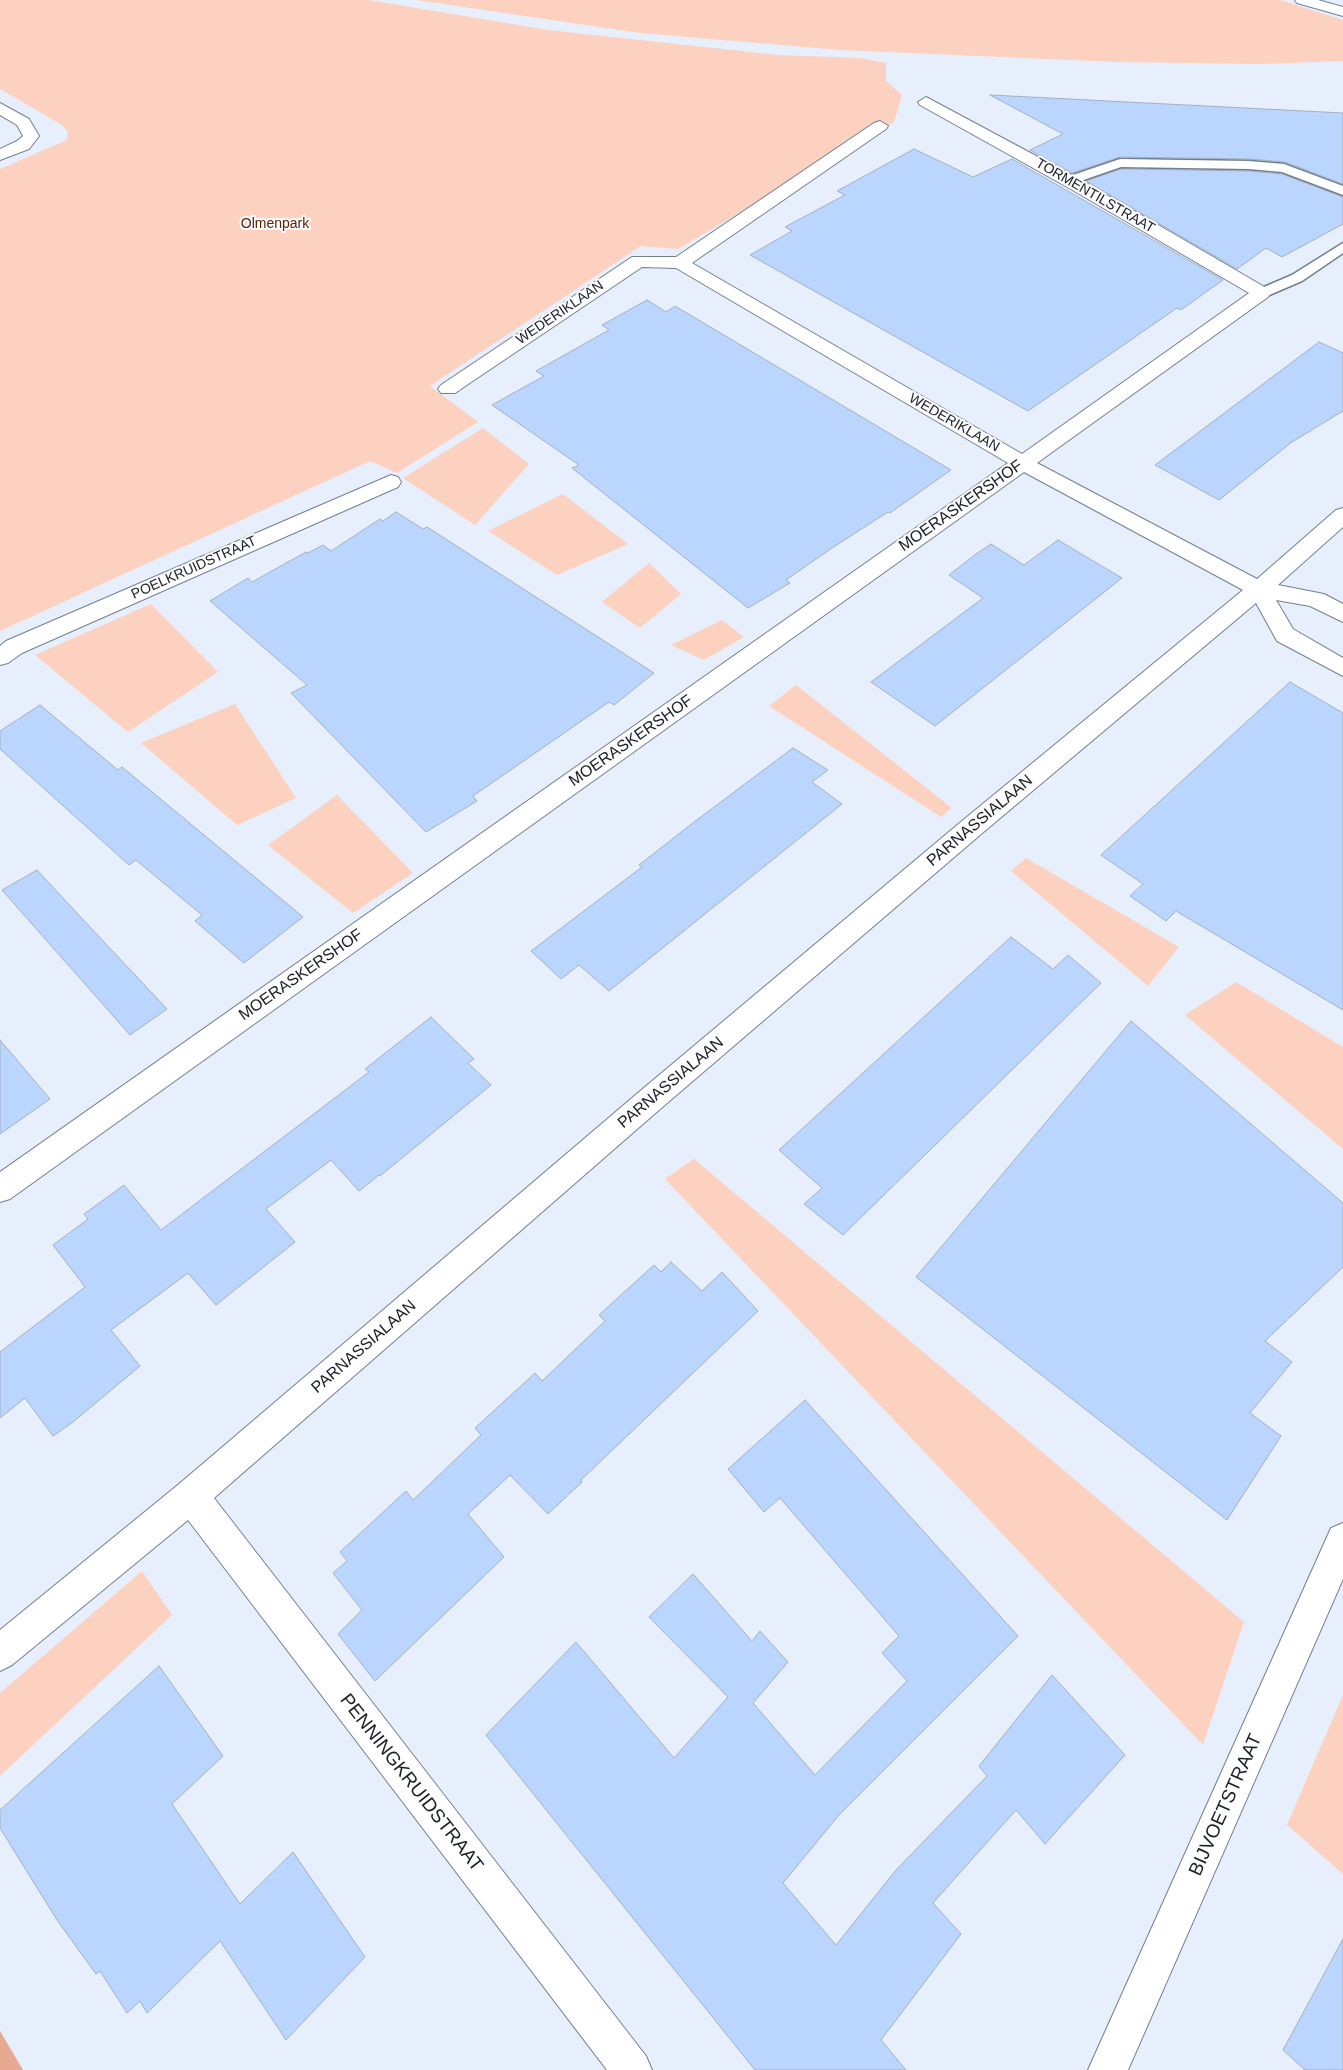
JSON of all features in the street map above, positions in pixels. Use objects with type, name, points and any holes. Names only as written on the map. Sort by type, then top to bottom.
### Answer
[{"type":"street","points":[[1302,0],[1343,12]]},
{"type":"street","points":[[1333,0],[1343,2]]},
{"type":"street","name":"TORMENTILSTRAAT","points":[[926,102],[1069,181],[1262,292]]},
{"type":"street","points":[[0,108],[23,122],[31,136],[23,146],[0,155]]},
{"type":"street","points":[[680,263],[880,126]]},
{"type":"street","name":"WEDERIKLAAN","points":[[448,390],[638,260],[680,263],[1062,486],[1260,589],[1316,599],[1343,614]]},
{"type":"street","name":"MOERASKERSHOF","points":[[0,1189],[1262,292]]},
{"type":"street","name":"POELKRUIDSTRAAT","points":[[0,658],[14,647],[390,482]]},
{"type":"street","name":"PARNASSIALAAN","points":[[0,1653],[191,1496],[971,828],[1260,589],[1343,515]]},
{"type":"street","points":[[1260,589],[1285,635],[1343,668]]},
{"type":"street","name":"PENNINGKRUIDSTRAAT","points":[[191,1496],[632,2070]]},
{"type":"street","name":"BIJVOETSTRAAT","points":[[1108,2070],[1343,1540]]},
{"type":"lane","points":[[1069,181],[1120,162],[1240,165],[1284,168],[1343,191]]},
{"type":"lane","points":[[1262,292],[1297,278],[1343,247]]},
{"type":"green space","name":"Olmenpark","points":[[0,0],[369,0],[548,30],[778,55],[860,58],[886,63],[886,81],[902,95],[894,122],[678,249],[641,246],[430,386],[478,422],[397,473],[370,461],[0,631],[0,169],[67,140],[68,132],[62,125],[0,89]]},
{"type":"green space","points":[[416,0],[1280,0],[1343,20],[1343,61],[1260,64],[1118,62],[840,50],[640,33]]},
{"type":"green space","points":[[483,428],[529,464],[475,525],[403,478]]},
{"type":"green space","points":[[563,494],[628,544],[557,575],[488,531]]},
{"type":"green space","points":[[649,563],[681,594],[640,628],[602,602]]},
{"type":"green space","points":[[151,604],[218,672],[128,732],[35,655]]},
{"type":"green space","points":[[722,620],[744,637],[704,660],[671,645]]},
{"type":"green space","points":[[796,685],[952,808],[941,817],[769,706]]},
{"type":"green space","points":[[235,704],[296,798],[237,825],[141,743]]},
{"type":"green space","points":[[337,795],[413,873],[353,913],[268,845]]},
{"type":"green space","points":[[1026,858],[1179,947],[1148,986],[1011,871]]},
{"type":"green space","points":[[1236,982],[1343,1047],[1343,1149],[1185,1015]]},
{"type":"green space","points":[[694,1159],[1244,1622],[1203,1745],[665,1179]]},
{"type":"green space","points":[[142,1571],[172,1615],[0,1776],[0,1693]]},
{"type":"green space","points":[[1343,1695],[1343,1874],[1287,1825]]},
{"type":"shaded area","points":[[0,2031],[23,2070],[0,2070]]},
{"type":"building","points":[[990,95],[1343,113],[1343,184],[1285,162],[1249,159],[1120,157],[1072,173],[1030,150],[1063,134]]},
{"type":"building","points":[[914,149],[973,177],[1012,159],[1223,280],[1181,310],[1177,308],[1028,411],[750,255],[792,231],[785,227],[845,195],[837,191]]},
{"type":"building","points":[[1121,169],[1249,171],[1282,174],[1343,197],[1343,224],[1282,257],[1266,248],[1237,269],[1086,181]]},
{"type":"building","points":[[647,300],[666,312],[675,306],[951,470],[890,513],[888,512],[832,548],[786,580],[790,583],[748,608],[572,468],[579,465],[492,405],[544,376],[536,371],[609,330],[602,325]]},
{"type":"building","points":[[1319,342],[1343,353],[1343,411],[1292,442],[1219,500],[1155,465]]},
{"type":"building","points":[[396,512],[423,529],[427,527],[654,673],[614,705],[609,702],[473,796],[477,801],[426,832],[291,693],[307,685],[210,601],[248,578],[252,582],[306,552],[308,553],[323,545],[331,551],[380,519],[383,521]]},
{"type":"building","points":[[1058,540],[1122,578],[935,726],[871,682],[983,598],[949,575],[976,554],[991,544],[1024,565]]},
{"type":"building","points":[[1290,682],[1343,713],[1343,1010],[1176,911],[1166,921],[1130,896],[1143,884],[1101,855]]},
{"type":"building","points":[[40,705],[118,770],[122,767],[303,917],[244,963],[195,921],[202,915],[136,860],[129,865],[0,749],[0,731]]},
{"type":"building","points":[[793,748],[828,770],[812,782],[842,804],[609,991],[579,965],[561,979],[531,951],[642,867],[639,865],[694,822]]},
{"type":"building","points":[[37,870],[167,1009],[130,1035],[2,890]]},
{"type":"building","points":[[1011,937],[1053,969],[1068,955],[1101,983],[843,1235],[804,1204],[822,1188],[779,1150]]},
{"type":"building","points":[[431,1017],[474,1059],[468,1063],[491,1085],[359,1191],[331,1160],[266,1209],[295,1242],[216,1305],[188,1273],[111,1330],[140,1366],[73,1422],[53,1436],[25,1398],[0,1418],[0,1352],[85,1287],[53,1245],[88,1219],[84,1214],[124,1185],[161,1230],[369,1072],[365,1069]]},
{"type":"building","points":[[1131,1021],[1343,1203],[1343,1267],[1265,1341],[1292,1362],[1250,1413],[1281,1436],[1227,1520],[916,1277]]},
{"type":"building","points":[[0,1040],[50,1099],[0,1134]]},
{"type":"building","points":[[671,1262],[702,1291],[722,1272],[758,1311],[581,1480],[582,1482],[548,1514],[510,1475],[468,1514],[504,1557],[375,1681],[338,1634],[362,1610],[333,1573],[347,1561],[340,1552],[406,1491],[413,1500],[481,1435],[475,1428],[535,1373],[542,1381],[605,1321],[599,1315],[654,1265],[661,1272]]},
{"type":"building","points":[[805,1400],[1018,1636],[839,1815],[783,1883],[836,1945],[896,1870],[987,1776],[979,1766],[1052,1675],[1125,1755],[1045,1844],[1016,1810],[933,1903],[961,1934],[881,2040],[906,2070],[755,2070],[486,1735],[576,1642],[674,1758],[728,1697],[649,1617],[693,1574],[752,1641],[760,1631],[788,1662],[753,1703],[815,1775],[907,1681],[882,1653],[899,1636],[780,1498],[764,1512],[728,1469]]},
{"type":"building","points":[[159,1666],[223,1756],[172,1804],[240,1904],[293,1852],[365,1957],[286,2040],[220,1941],[147,2013],[140,2001],[127,2013],[100,1971],[96,1974],[57,1920],[0,1828],[0,1810]]},
{"type":"building","points":[[1343,1939],[1343,2070],[1305,2070],[1283,2050]]}]
